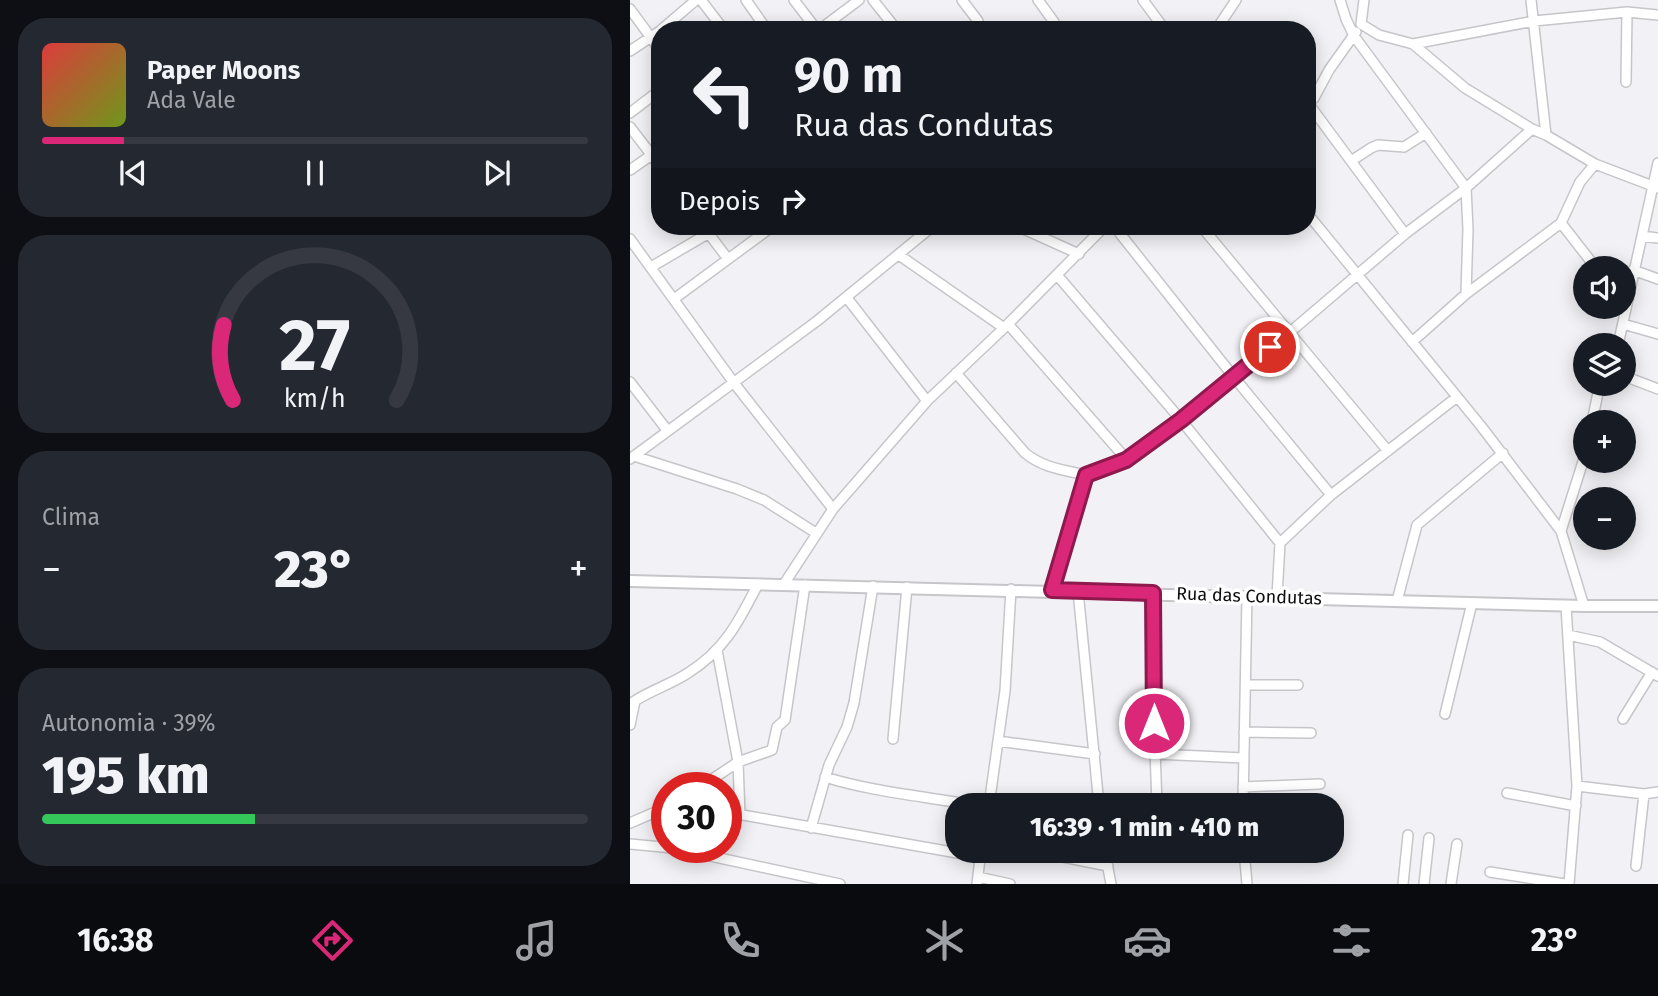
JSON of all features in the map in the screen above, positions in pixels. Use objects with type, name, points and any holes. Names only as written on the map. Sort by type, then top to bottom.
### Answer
[{"type":"street","points":[[671,21],[698,0],[716,21]]},
{"type":"street","points":[[746,0],[761,21]]},
{"type":"street","points":[[794,0],[811,21]]},
{"type":"street","points":[[830,21],[859,0]]},
{"type":"street","points":[[873,0],[890,21]]},
{"type":"street","points":[[962,0],[978,21]]},
{"type":"street","points":[[1038,0],[1053,21]]},
{"type":"street","points":[[1143,0],[1158,21]]},
{"type":"street","points":[[1222,21],[1236,0]]},
{"type":"street","points":[[1340,0],[1354,36],[1466,188],[1466,294]]},
{"type":"street","points":[[1316,91],[1361,24],[1364,0]]},
{"type":"street","points":[[1531,0],[1546,135]]},
{"type":"street","points":[[1618,0],[1623,12],[1626,82]]},
{"type":"street","points":[[630,9],[651,38],[630,51]]},
{"type":"street","points":[[1413,44],[1534,21],[1623,12],[1658,15]]},
{"type":"street","points":[[1361,24],[1380,35],[1413,44],[1465,88],[1532,130],[1546,135],[1595,164],[1655,188]]},
{"type":"street","points":[[630,113],[651,97]]},
{"type":"street","points":[[1316,114],[1405,234]]},
{"type":"street","points":[[630,127],[651,147]]},
{"type":"street","points":[[957,373],[1025,453],[1043,466],[1086,475],[1126,460],[1181,420],[1289,333],[1405,234],[1466,188],[1532,130]]},
{"type":"street","points":[[1351,161],[1378,145],[1404,146],[1426,133]]},
{"type":"street","points":[[630,170],[651,155]]},
{"type":"street","points":[[1636,259],[1655,188],[1658,163]]},
{"type":"street","points":[[1412,342],[1466,294],[1560,223],[1580,182],[1595,164]]},
{"type":"street","points":[[1560,223],[1586,256]]},
{"type":"street","points":[[1316,224],[1503,453],[1561,531],[1584,606]]},
{"type":"street","points":[[651,267],[699,235]]},
{"type":"street","points":[[710,235],[728,259]]},
{"type":"street","points":[[674,299],[761,235]]},
{"type":"street","points":[[632,458],[846,298],[922,235]]},
{"type":"street","points":[[1037,235],[1079,254]]},
{"type":"street","points":[[784,584],[833,509],[927,401],[1097,235]]},
{"type":"street","points":[[1122,235],[1331,495]]},
{"type":"street","points":[[1209,235],[1388,451]]},
{"type":"street","points":[[1642,236],[1658,238]]},
{"type":"street","points":[[630,239],[734,383],[833,509]]},
{"type":"street","points":[[899,255],[1006,326],[1126,460]]},
{"type":"street","points":[[1636,271],[1658,279]]},
{"type":"street","points":[[1058,275],[1181,420],[1280,543],[1277,597]]},
{"type":"street","points":[[846,298],[927,401]]},
{"type":"street","points":[[1621,333],[1623,319]]},
{"type":"street","points":[[1623,324],[1658,334]]},
{"type":"street","points":[[1636,381],[1658,389]]},
{"type":"street","points":[[630,382],[667,430]]},
{"type":"street","points":[[1280,543],[1331,495],[1457,397]]},
{"type":"street","points":[[1397,601],[1417,525],[1503,453]]},
{"type":"street","points":[[632,458],[717,481],[755,496],[817,533]]},
{"type":"street","points":[[1561,531],[1579,473]]},
{"type":"street","points":[[1052,590],[1086,475]]},
{"type":"street","name":"Rua das Condutas","points":[[630,581],[1052,590],[1566,606],[1658,606]]},
{"type":"street","points":[[630,726],[632,702],[688,674],[717,650],[734,630],[758,584]]},
{"type":"street","points":[[723,772],[738,762],[770,751],[776,727],[785,720],[805,585]]},
{"type":"street","points":[[811,828],[825,777],[854,704],[873,586]]},
{"type":"street","points":[[893,739],[907,587]]},
{"type":"street","points":[[991,793],[1005,691],[1011,589]]},
{"type":"street","points":[[1078,591],[1098,793]]},
{"type":"street","points":[[1153,593],[1157,793]]},
{"type":"street","points":[[1243,793],[1247,596]]},
{"type":"street","points":[[1445,714],[1472,603]]},
{"type":"street","points":[[1490,872],[1567,884],[1577,786],[1566,606]]},
{"type":"street","points":[[1568,635],[1600,642],[1655,674],[1623,719]]},
{"type":"street","points":[[717,650],[738,772]]},
{"type":"street","points":[[1246,685],[1298,685]]},
{"type":"street","points":[[1244,732],[1311,733]]},
{"type":"street","points":[[998,741],[1095,754]]},
{"type":"street","points":[[1155,754],[1244,758]]},
{"type":"street","points":[[825,777],[863,788],[945,800]]},
{"type":"street","points":[[1243,787],[1320,784]]},
{"type":"street","points":[[1577,786],[1644,794],[1658,792]]},
{"type":"street","points":[[1507,793],[1576,806]]},
{"type":"street","points":[[1636,866],[1644,794]]},
{"type":"street","points":[[630,823],[651,814]]},
{"type":"street","points":[[742,815],[945,849]]},
{"type":"street","points":[[1403,884],[1408,835]]},
{"type":"street","points":[[1424,884],[1429,838]]},
{"type":"street","points":[[630,844],[673,848],[802,880],[840,884]]},
{"type":"street","points":[[1451,884],[1457,844]]},
{"type":"street","points":[[979,863],[977,881],[1010,884]]},
{"type":"street","points":[[1093,863],[1108,866]]},
{"type":"street","points":[[1107,863],[1111,884]]},
{"type":"street","points":[[1245,863],[1247,884]]},
{"type":"route","points":[[1154,723],[1153,593],[1052,590],[1086,475],[1126,460],[1181,420],[1270,347]]}]
